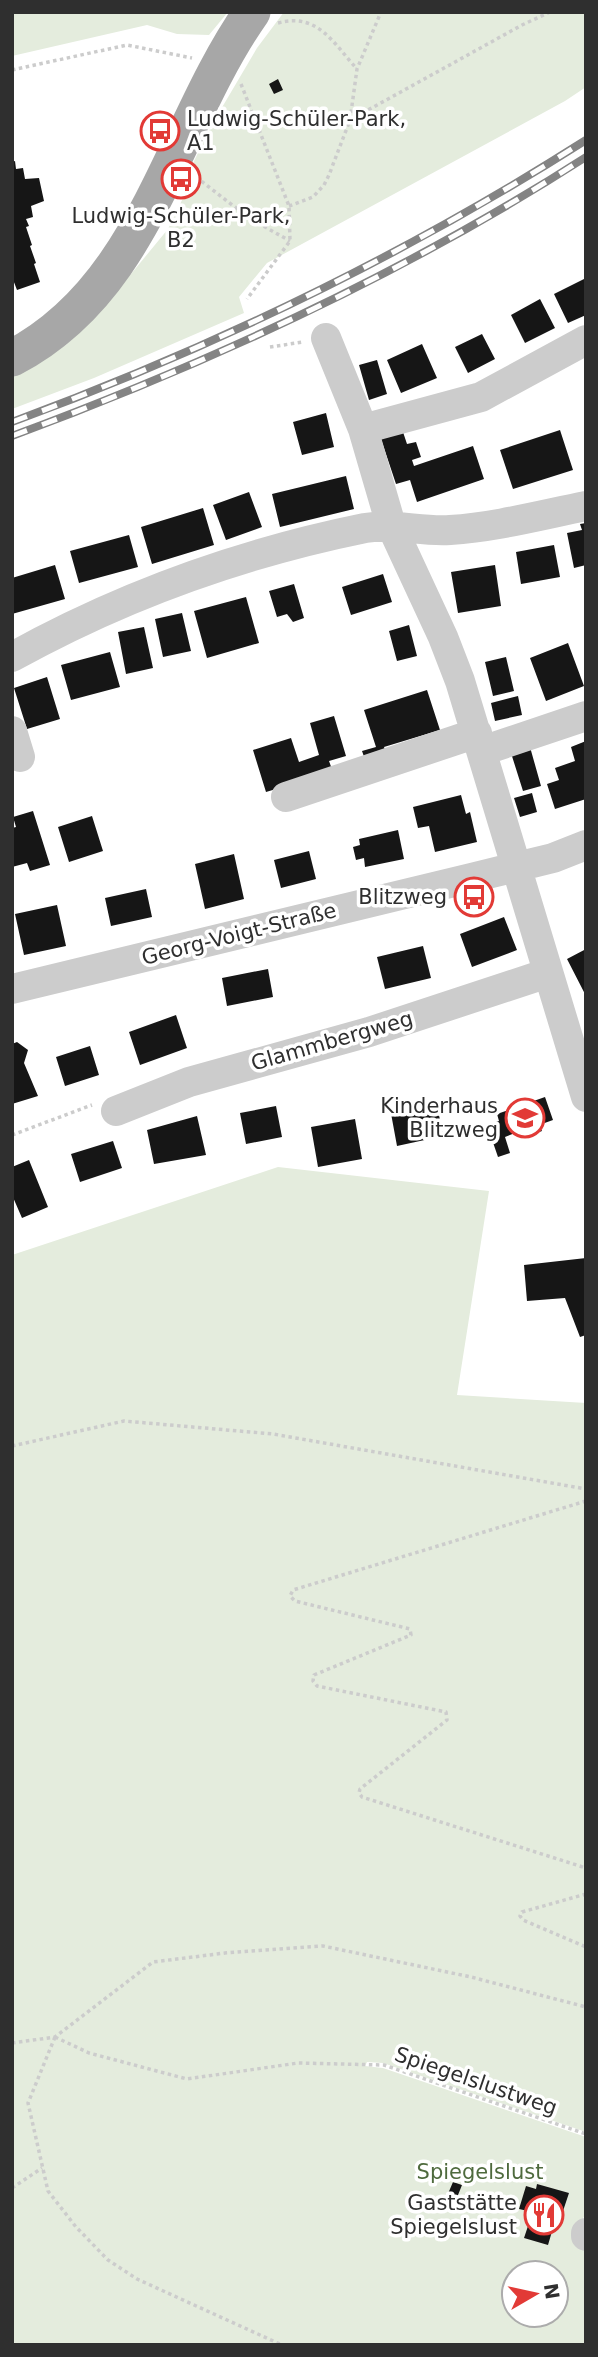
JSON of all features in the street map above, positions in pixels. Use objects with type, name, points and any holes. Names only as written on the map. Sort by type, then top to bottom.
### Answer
[{"type":"main road","points":[[12,358],[68,321],[96,291],[136,234],[236,37]]},
{"type":"street","points":[[326,338],[363,429],[391,525],[443,637],[480,742],[586,1097]]},
{"type":"street","points":[[363,429],[481,397],[586,340]]},
{"type":"street","points":[[12,657],[90,616],[153,589],[285,549],[366,528],[391,525],[417,530],[448,530],[491,525],[586,506]]},
{"type":"street","points":[[286,797],[480,742],[586,716]]},
{"type":"street","name":"Georg-Voigt-Straße","points":[[12,989],[553,858],[586,845]]},
{"type":"street","name":"Glammbergweg","points":[[116,1111],[189,1082],[369,1032],[548,972]]},
{"type":"path","points":[[289,206],[313,197],[324,185],[350,120],[357,69],[381,12]]},
{"type":"path","points":[[350,120],[550,12]]},
{"type":"path","points":[[12,70],[127,45],[236,37],[285,21],[304,21],[320,27],[357,69]]},
{"type":"path","points":[[236,37],[236,71],[289,206],[290,241],[247,299]]},
{"type":"path","points":[[174,160],[249,218],[290,241]]},
{"type":"path","points":[[270,347],[326,338]]},
{"type":"path","points":[[12,1446],[124,1421],[273,1434],[586,1489]]},
{"type":"path","points":[[586,1502],[293,1590],[290,1595],[295,1601],[410,1629],[411,1635],[314,1675],[313,1681],[317,1686],[446,1712],[447,1720],[360,1789],[362,1797],[586,1867]]},
{"type":"path","points":[[586,1894],[522,1912],[520,1916],[530,1924],[586,1947]]},
{"type":"path","points":[[12,2043],[55,2037],[153,1962],[225,1953],[323,1946],[471,1977],[586,2007]]},
{"type":"path","points":[[55,2037],[28,2103],[48,2191],[76,2227],[108,2260],[136,2279],[282,2345]]},
{"type":"path","name":"Spiegelslustweg","points":[[55,2037],[89,2053],[187,2079],[298,2063],[384,2066],[586,2134]]},
{"type":"path","points":[[12,2188],[42,2168]]},
{"type":"green space","points":[[12,12],[228,12],[209,35],[177,34],[147,25],[12,56]]},
{"type":"green space","points":[[284,12],[586,12],[586,87],[565,101],[267,263],[239,297],[244,313],[94,378],[12,409],[12,372],[66,345],[117,283],[131,274],[168,229],[184,196],[191,167],[214,121],[257,48]]},
{"type":"green space","name":"Spiegelslust","points":[[278,1167],[489,1191],[457,1395],[586,1403],[586,2132],[383,2063],[367,2062],[365,2066],[383,2068],[586,2137],[586,2212],[573,2241],[586,2245],[586,2345],[12,2345],[12,1255]]},
{"type":"building","points":[[278,79],[283,90],[274,94],[269,84]]},
{"type":"building","points":[[15,161],[16,169],[23,168],[25,179],[39,178],[44,201],[31,206],[33,217],[26,219],[40,282],[17,290],[12,277],[12,162]]},
{"type":"building","points":[[586,278],[586,315],[568,323],[554,294]]},
{"type":"building","points":[[540,299],[555,328],[525,343],[511,315]]},
{"type":"building","points":[[482,334],[495,359],[468,373],[455,347]]},
{"type":"building","points":[[422,344],[437,378],[401,393],[387,360]]},
{"type":"building","points":[[377,360],[387,394],[369,400],[359,365]]},
{"type":"building","points":[[326,413],[334,447],[302,455],[293,422]]},
{"type":"building","points":[[560,430],[573,470],[513,489],[500,450]]},
{"type":"building","points":[[403,432],[407,444],[416,442],[421,457],[412,460],[414,466],[473,446],[484,479],[417,502],[410,480],[396,484],[381,439]]},
{"type":"building","points":[[346,476],[354,509],[280,527],[272,494]]},
{"type":"building","points":[[249,492],[262,527],[226,540],[213,505]]},
{"type":"building","points":[[203,508],[214,545],[152,564],[141,527]]},
{"type":"building","points":[[586,523],[586,565],[574,568],[567,533],[582,530],[580,524]]},
{"type":"building","points":[[129,535],[138,567],[79,583],[70,551]]},
{"type":"building","points":[[554,545],[560,577],[521,584],[516,552]]},
{"type":"building","points":[[55,565],[65,599],[12,614],[12,578]]},
{"type":"building","points":[[495,565],[501,606],[458,613],[451,572]]},
{"type":"building","points":[[383,574],[392,602],[351,615],[342,587]]},
{"type":"building","points":[[294,584],[304,618],[293,622],[287,614],[277,617],[269,591]]},
{"type":"building","points":[[246,597],[259,643],[207,658],[194,611]]},
{"type":"building","points":[[182,613],[191,651],[163,657],[155,619]]},
{"type":"building","points":[[409,625],[417,656],[397,661],[389,631]]},
{"type":"building","points":[[144,627],[153,668],[126,674],[118,632]]},
{"type":"building","points":[[568,643],[584,686],[546,701],[530,658]]},
{"type":"building","points":[[110,652],[120,687],[71,700],[61,665]]},
{"type":"building","points":[[506,657],[514,691],[493,696],[485,662]]},
{"type":"building","points":[[47,677],[60,719],[27,729],[14,688]]},
{"type":"building","points":[[427,690],[440,730],[384,747],[388,758],[367,765],[362,751],[376,747],[364,710]]},
{"type":"building","points":[[518,696],[522,715],[495,721],[491,703]]},
{"type":"building","points":[[334,716],[346,756],[329,761],[333,772],[266,792],[253,750],[291,738],[299,762],[319,755],[310,723]]},
{"type":"building","points":[[586,741],[586,799],[555,809],[547,784],[559,780],[555,768],[575,761],[571,747]]},
{"type":"building","points":[[530,747],[541,786],[523,791],[511,753]]},
{"type":"building","points":[[532,793],[537,812],[520,817],[514,798]]},
{"type":"building","points":[[461,795],[466,814],[470,812],[477,842],[435,852],[429,826],[418,828],[413,807]]},
{"type":"building","points":[[33,811],[50,865],[30,871],[27,863],[12,867],[12,828],[16,827],[13,817]]},
{"type":"building","points":[[92,816],[103,851],[69,862],[58,827]]},
{"type":"building","points":[[398,830],[404,859],[365,867],[364,858],[356,860],[353,847],[360,845],[359,839]]},
{"type":"building","points":[[309,851],[316,879],[281,888],[274,860]]},
{"type":"building","points":[[234,854],[244,899],[205,909],[195,864]]},
{"type":"building","points":[[146,889],[152,917],[111,926],[105,898]]},
{"type":"building","points":[[57,905],[66,946],[24,955],[15,914]]},
{"type":"building","points":[[504,917],[517,950],[472,967],[460,934]]},
{"type":"building","points":[[423,946],[431,978],[385,989],[377,957]]},
{"type":"building","points":[[586,949],[586,996],[567,959]]},
{"type":"building","points":[[268,969],[273,997],[227,1006],[222,978]]},
{"type":"building","points":[[176,1015],[187,1048],[140,1065],[129,1032]]},
{"type":"building","points":[[17,1042],[28,1050],[24,1063],[38,1096],[12,1104],[12,1044]]},
{"type":"building","points":[[90,1046],[99,1075],[65,1086],[56,1057]]},
{"type":"building","points":[[545,1097],[553,1120],[539,1125],[542,1131],[528,1136],[525,1129],[505,1137],[510,1153],[498,1157],[487,1125],[499,1121],[497,1114]]},
{"type":"building","points":[[436,1099],[443,1136],[397,1146],[390,1108]]},
{"type":"building","points":[[276,1106],[282,1137],[246,1144],[240,1113]]},
{"type":"building","points":[[197,1116],[206,1155],[154,1164],[147,1130]]},
{"type":"building","points":[[355,1119],[362,1159],[318,1167],[311,1127]]},
{"type":"building","points":[[113,1141],[122,1168],[80,1182],[71,1154]]},
{"type":"building","points":[[29,1160],[48,1207],[22,1218],[12,1195],[12,1167]]},
{"type":"building","points":[[586,1258],[586,1335],[580,1337],[565,1298],[527,1301],[524,1265]]},
{"type":"building","points":[[453,2182],[462,2185],[456,2200],[447,2196]]},
{"type":"building","name":"Gaststätte Spiegelslust","points":[[537,2184],[569,2193],[557,2229],[553,2228],[548,2245],[524,2238],[530,2220],[525,2219],[528,2211],[519,2209],[526,2186],[536,2189]]},
{"type":"railway","points":[[12,422],[161,363],[306,296],[448,222],[586,140]]},
{"type":"railway","points":[[12,436],[161,377],[307,312],[449,239],[586,157]]},
{"type":"place","name":"Ludwig-Schüler-Park, A1","points":[[160,131]]},
{"type":"place","name":"Ludwig-Schüler-Park, B2","points":[[181,179]]},
{"type":"place","name":"Blitzweg","points":[[474,897]]},
{"type":"place","name":"Kinderhaus Blitzweg","points":[[525,1118]]},
{"type":"place","name":"Gaststätte Spiegelslust","points":[[544,2215]]}]
